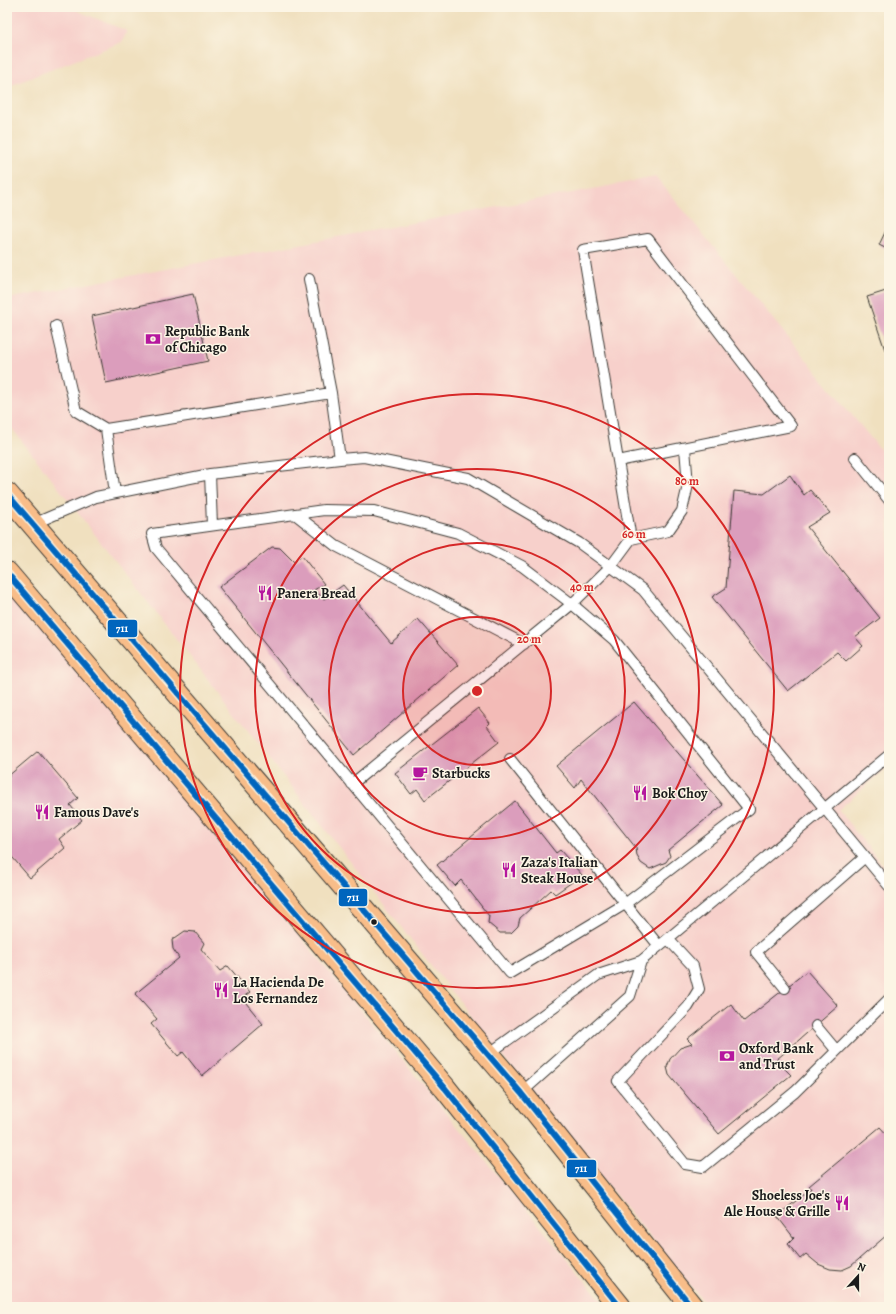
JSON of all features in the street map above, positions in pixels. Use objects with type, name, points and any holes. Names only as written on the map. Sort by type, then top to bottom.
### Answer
[{"type":"main road","points":[[7,494],[487,1055],[522,1093],[692,1307]]},
{"type":"main road","points":[[7,573],[441,1082],[620,1307]]},
{"type":"lane","points":[[618,461],[791,426],[648,238],[583,250],[618,461],[631,538]]},
{"type":"lane","points":[[309,279],[330,393],[340,460]]},
{"type":"lane","points":[[56,326],[76,411],[106,429],[330,393]]},
{"type":"lane","points":[[106,429],[115,493]]},
{"type":"lane","points":[[352,784],[572,604],[611,566],[631,538],[668,531],[682,511],[688,485],[685,448]]},
{"type":"lane","points":[[32,524],[96,497],[115,493],[210,474],[364,457],[468,478],[579,543],[643,590],[889,886]]},
{"type":"lane","points":[[854,458],[889,500]]},
{"type":"lane","points":[[210,474],[212,525]]},
{"type":"lane","points":[[324,510],[374,511],[458,533],[522,566],[572,604],[614,640],[749,809],[625,904],[510,974],[156,548],[152,534],[212,525],[324,510]]},
{"type":"lane","points":[[295,514],[336,546],[524,644]]},
{"type":"lane","points":[[487,1055],[598,975],[641,961],[889,755]]},
{"type":"lane","points":[[510,759],[659,946]]},
{"type":"lane","points":[[785,988],[756,952],[865,857]]},
{"type":"lane","points":[[668,939],[693,966],[699,989],[688,1007],[618,1081],[685,1164],[702,1167],[795,1092],[889,999]]},
{"type":"lane","points":[[522,1093],[630,996],[641,961]]},
{"type":"lane","points":[[816,1026],[836,1050]]},
{"type":"shaded area","points":[[7,7],[68,7],[127,31],[122,42],[7,87]]},
{"type":"shaded area","points":[[656,177],[889,460],[889,766],[838,810],[889,873],[889,1307],[708,1307],[523,1083],[7,422],[7,299]]},
{"type":"shaded area","points":[[7,583],[607,1307],[7,1307]]},
{"type":"building","points":[[889,224],[889,250],[879,245]]},
{"type":"building","points":[[889,290],[889,352],[886,353],[867,297]]},
{"type":"building","points":[[193,294],[208,361],[106,383],[92,316]]},
{"type":"building","points":[[790,475],[804,495],[810,490],[830,513],[807,527],[880,618],[855,637],[863,646],[846,661],[837,652],[788,691],[712,597],[726,588],[734,491],[764,494]]},
{"type":"building","points":[[272,547],[280,548],[294,562],[302,556],[324,584],[314,590],[324,599],[343,585],[391,643],[418,619],[458,665],[354,755],[219,587]]},
{"type":"building","points":[[634,702],[723,805],[668,850],[670,856],[666,862],[650,869],[641,863],[637,856],[636,848],[581,779],[575,788],[556,766]]},
{"type":"building","points":[[478,708],[490,723],[487,726],[499,742],[425,800],[417,789],[411,794],[395,773]]},
{"type":"building","name":"Famous Dave's","points":[[38,751],[78,798],[70,805],[82,820],[59,839],[65,848],[30,878],[7,851],[7,777]]},
{"type":"building","name":"Zaza's Italian Steak House","points":[[515,801],[556,853],[560,850],[582,875],[555,894],[551,890],[520,918],[518,926],[511,933],[500,933],[488,923],[489,916],[461,880],[455,886],[437,865]]},
{"type":"building","points":[[185,931],[195,932],[204,943],[201,949],[220,971],[228,966],[250,992],[242,998],[263,1024],[202,1076],[183,1052],[178,1056],[151,1024],[157,1019],[135,994],[179,958],[173,949],[172,940]]},
{"type":"building","name":"Oxford Bank and Trust","points":[[807,971],[838,1006],[776,1060],[791,1075],[719,1134],[669,1075],[667,1067],[670,1059],[680,1048],[692,1044],[687,1039],[731,1004],[744,1021]]},
{"type":"building","name":"Shoeless Joe's Ale House & Grille","points":[[880,1127],[889,1137],[889,1229],[886,1232],[888,1234],[851,1266],[842,1270],[830,1269],[818,1264],[806,1254],[800,1259],[788,1244],[794,1238],[777,1216],[811,1189],[809,1186]]},
{"type":"transit line","name":"711","points":[[7,494],[521,1093],[692,1307]]},
{"type":"transit line","name":"711","points":[[7,573],[445,1088],[620,1307]]},
{"type":"place","name":"Republic Bank of Chicago","points":[[153,339]]},
{"type":"place","name":"Panera Bread","points":[[265,593]]},
{"type":"place","name":"Starbucks","points":[[420,773]]},
{"type":"place","name":"Bok Choy","points":[[640,793]]},
{"type":"place","name":"Famous Dave's","points":[[42,812]]},
{"type":"place","name":"Zaza's Italian Steak House","points":[[509,870]]},
{"type":"place","name":"La Hacienda De Los Fernandez","points":[[221,990]]},
{"type":"place","name":"Oxford Bank and Trust","points":[[727,1056]]},
{"type":"place","name":"Shoeless Joe's Ale House & Grille","points":[[842,1203]]}]
